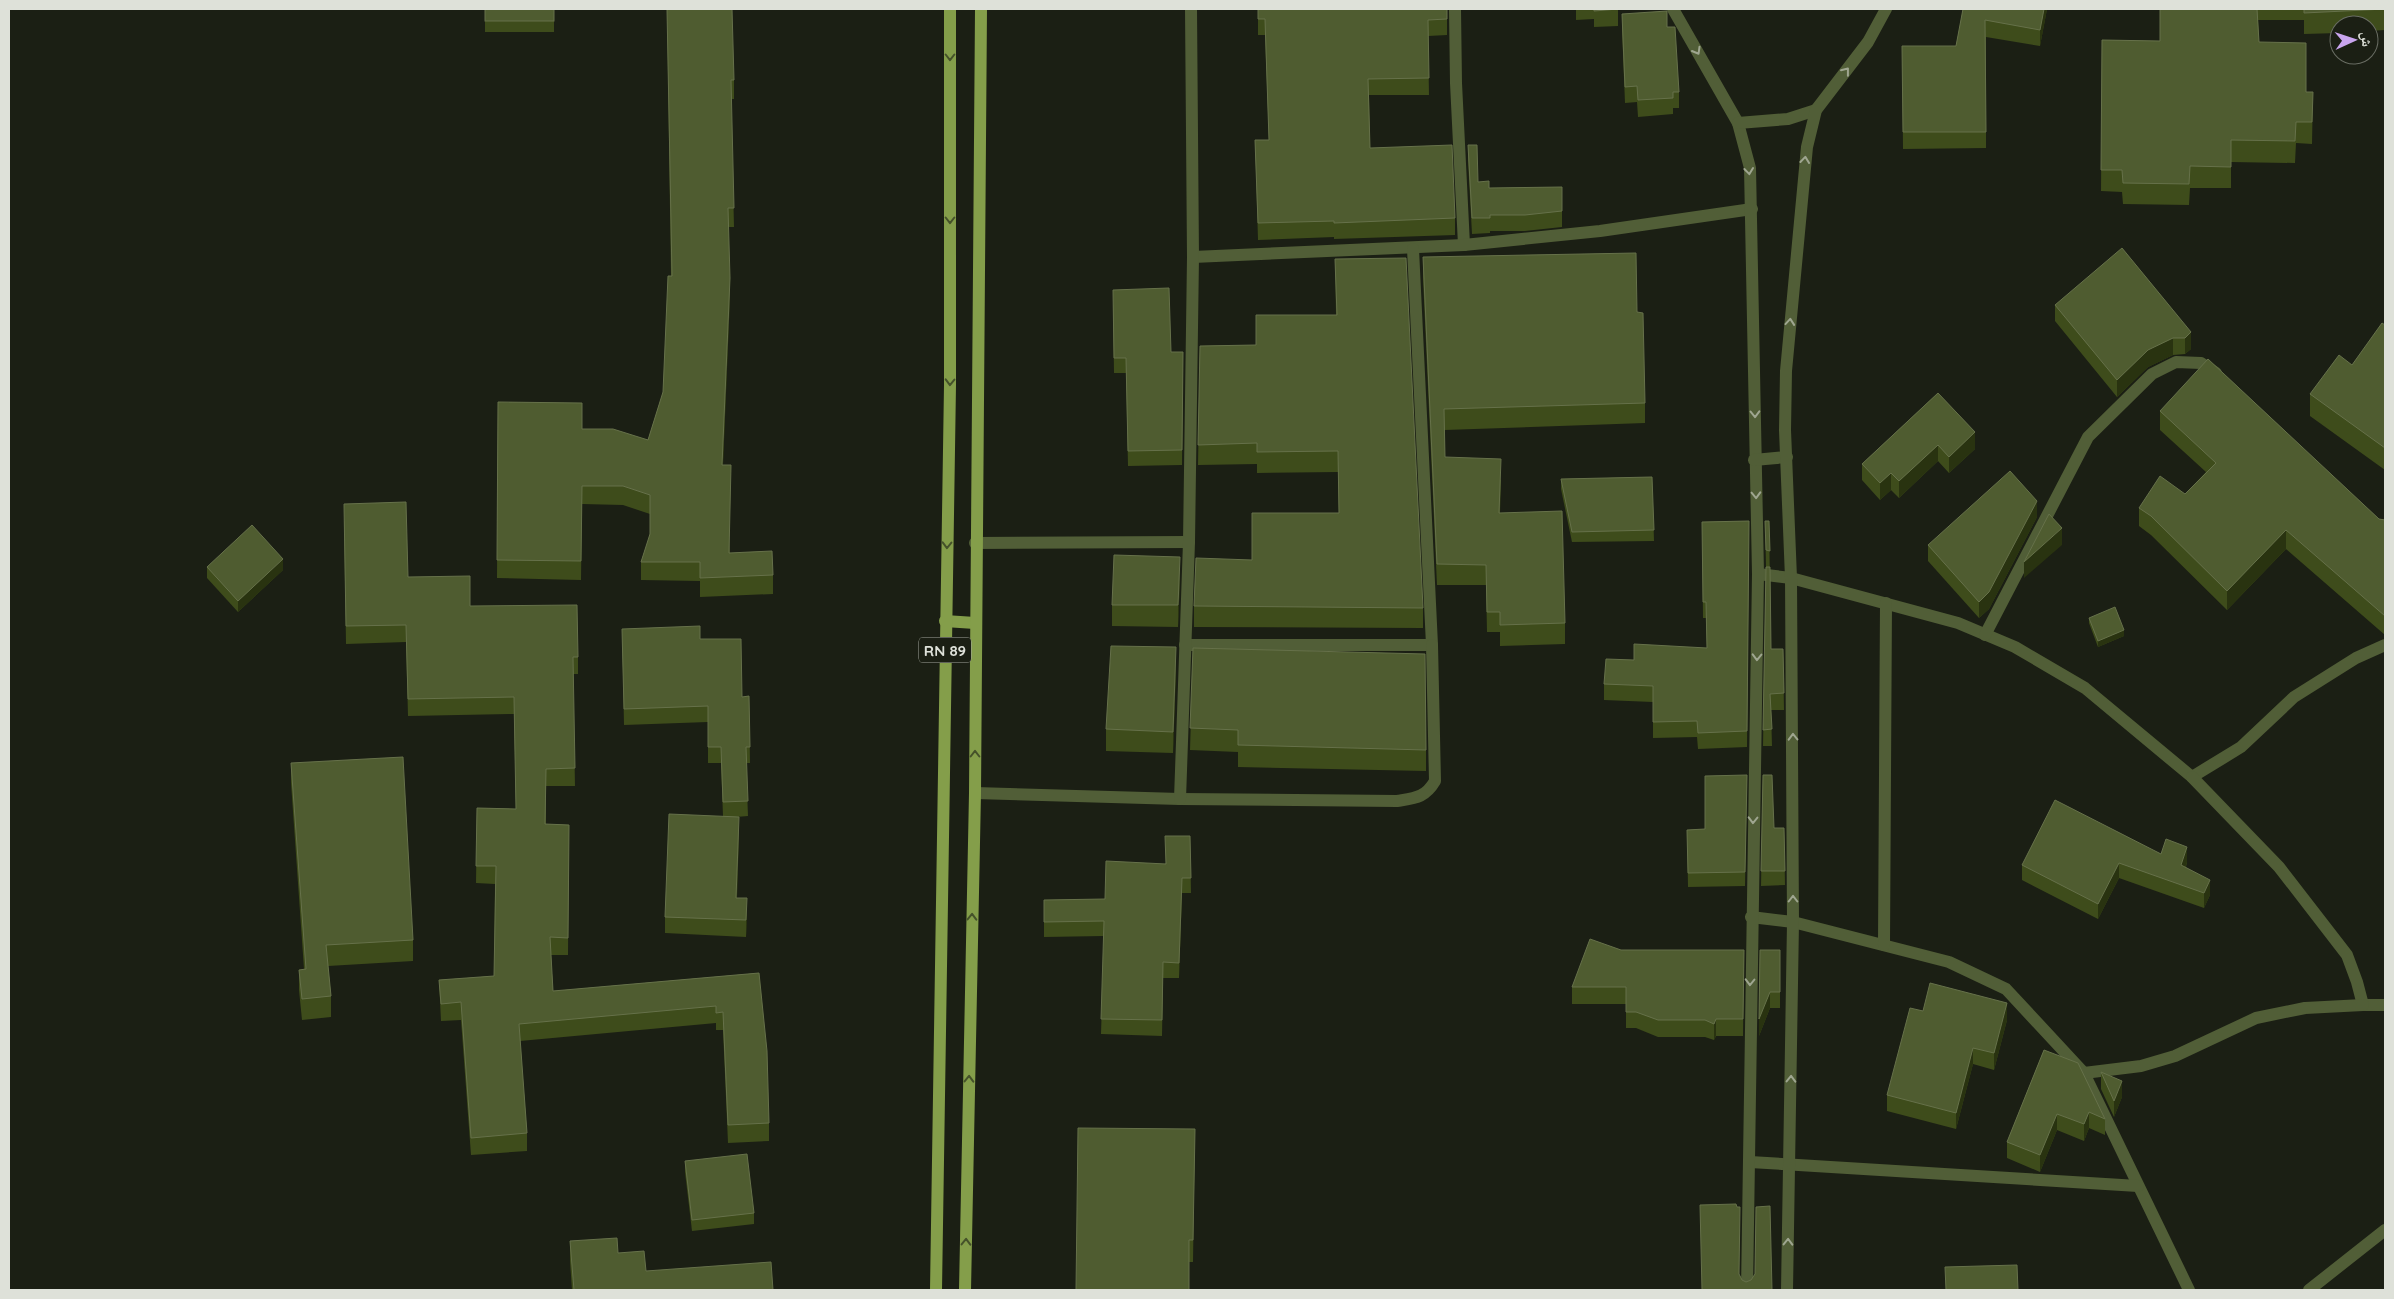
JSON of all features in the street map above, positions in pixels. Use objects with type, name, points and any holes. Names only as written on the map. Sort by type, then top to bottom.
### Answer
[{"type":"main road","name":"RN 89","points":[[936,1290],[950,385],[950,9]]},
{"type":"main road","points":[[965,1290],[974,793],[981,9]]},
{"type":"main road","points":[[945,621],[975,623]]},
{"type":"street","points":[[1180,798],[1189,542],[1193,257],[1191,9]]},
{"type":"street","points":[[1455,9],[1456,83],[1464,245]]},
{"type":"street","points":[[1673,9],[1738,123],[1750,168],[1756,446],[1754,460],[1758,574],[1751,918],[1750,1162],[1747,1290]]},
{"type":"street","points":[[1787,1290],[1793,922],[1791,578],[1785,430],[1786,371],[1807,147],[1816,110],[1868,42],[1886,9]]},
{"type":"street","points":[[1738,123],[1788,119],[1816,110]]},
{"type":"street","points":[[1193,257],[1412,249],[1464,245],[1600,231],[1752,209]]},
{"type":"street","points":[[974,793],[1397,801],[1428,793],[1435,781],[1432,645],[1412,249]]},
{"type":"street","points":[[1985,635],[2088,437],[2152,374],[2176,362],[2201,363],[2227,383]]},
{"type":"street","points":[[1754,460],[1787,458]]},
{"type":"street","points":[[975,543],[1189,542]]},
{"type":"street","points":[[1758,574],[1791,578],[1958,624],[2015,647],[2085,688],[2192,778],[2279,866],[2347,955],[2363,1005]]},
{"type":"street","points":[[1884,945],[1886,603]]},
{"type":"street","points":[[1185,645],[1432,645]]},
{"type":"street","points":[[2192,778],[2241,747],[2294,697],[2356,658],[2385,645]]},
{"type":"street","points":[[1751,918],[1793,922],[1949,962],[2006,990],[2084,1073],[2189,1290]]},
{"type":"street","points":[[2084,1073],[2141,1066],[2174,1056],[2256,1018],[2305,1008],[2385,1005]]},
{"type":"street","points":[[1750,1162],[1789,1166],[2138,1186]]},
{"type":"street","points":[[2309,1290],[2385,1230]]},
{"type":"building","points":[[485,9],[554,9],[554,21],[485,21]]},
{"type":"building","points":[[667,9],[732,9],[734,80],[731,80],[734,208],[728,208],[730,278],[722,465],[731,465],[729,553],[772,551],[773,575],[700,578],[700,562],[641,562],[650,534],[650,495],[623,486],[582,486],[581,561],[497,560],[498,402],[582,403],[582,429],[613,429],[648,440],[663,392],[668,276],[672,276]]},
{"type":"building","points":[[1258,9],[1447,9],[1447,19],[1428,20],[1429,78],[1368,79],[1370,148],[1452,145],[1455,218],[1334,223],[1334,221],[1258,223],[1255,140],[1269,140],[1265,19],[1258,19]]},
{"type":"building","points":[[1594,9],[1618,9],[1594,11]]},
{"type":"building","points":[[1963,9],[2044,9],[2040,30],[1985,20],[1986,132],[1903,132],[1902,46],[1956,46]]},
{"type":"building","points":[[2160,9],[2257,9],[2259,42],[2306,43],[2306,92],[2313,92],[2312,122],[2296,122],[2295,141],[2231,140],[2231,167],[2190,166],[2189,184],[2123,183],[2122,170],[2101,170],[2102,40],[2160,41]]},
{"type":"building","points":[[2304,9],[2385,9],[2304,13]]},
{"type":"building","points":[[1667,11],[1667,27],[1675,27],[1679,92],[1673,92],[1673,98],[1638,100],[1637,86],[1625,87],[1622,14]]},
{"type":"building","points":[[1468,145],[1477,145],[1478,182],[1489,181],[1489,188],[1562,187],[1562,211],[1525,215],[1490,215],[1490,218],[1472,218]]},
{"type":"building","points":[[2122,248],[2191,332],[2185,338],[2173,338],[2148,350],[2117,380],[2055,305]]},
{"type":"building","points":[[1636,253],[1637,312],[1643,313],[1645,403],[1444,409],[1445,457],[1501,459],[1499,513],[1562,511],[1565,623],[1500,625],[1500,612],[1487,612],[1486,565],[1437,564],[1423,257]]},
{"type":"building","points":[[1406,258],[1423,608],[1194,606],[1196,558],[1252,560],[1252,513],[1339,513],[1338,451],[1257,452],[1257,443],[1198,445],[1200,346],[1256,345],[1256,315],[1337,315],[1335,259]]},
{"type":"building","points":[[1169,288],[1171,352],[1183,352],[1182,450],[1128,451],[1126,358],[1114,358],[1113,290]]},
{"type":"building","points":[[2382,323],[2385,325],[2385,448],[2310,394],[2339,355],[2352,365]]},
{"type":"building","points":[[2208,359],[2379,519],[2385,520],[2385,616],[2286,530],[2227,591],[2151,516],[2139,508],[2160,476],[2185,494],[2216,463],[2160,411]]},
{"type":"building","points":[[1938,393],[1975,432],[1949,457],[1938,445],[1899,481],[1891,473],[1880,483],[1862,464]]},
{"type":"building","points":[[2010,471],[2037,501],[1989,592],[1979,602],[1928,545]]},
{"type":"building","points":[[1652,477],[1654,530],[1572,532],[1561,479]]},
{"type":"building","points":[[406,502],[408,577],[470,576],[470,606],[577,605],[578,657],[573,657],[575,768],[546,769],[545,824],[569,825],[568,938],[550,937],[553,991],[759,973],[767,1051],[769,1123],[728,1125],[723,1012],[716,1013],[716,1006],[519,1024],[527,1133],[471,1138],[461,1002],[441,1004],[439,980],[494,976],[496,866],[476,866],[477,808],[516,809],[514,697],[408,699],[406,625],[346,626],[344,504]]},
{"type":"building","points":[[2049,514],[2062,528],[2024,562]]},
{"type":"building","points":[[1749,521],[1747,731],[1698,733],[1697,721],[1653,722],[1653,686],[1604,684],[1606,659],[1634,660],[1634,644],[1707,648],[1706,602],[1703,602],[1702,522]]},
{"type":"building","points":[[1765,521],[1769,521],[1770,551],[1766,550]]},
{"type":"building","points":[[252,525],[283,559],[238,601],[207,567]]},
{"type":"building","points":[[1114,555],[1180,557],[1178,605],[1112,605]]},
{"type":"building","points":[[1766,567],[1770,567],[1771,649],[1783,649],[1784,693],[1770,694],[1772,729],[1763,730]]},
{"type":"building","points":[[2115,607],[2124,630],[2098,641],[2089,618]]},
{"type":"building","points":[[700,626],[700,639],[741,639],[742,697],[749,696],[750,747],[746,747],[748,801],[723,802],[721,747],[708,747],[708,706],[624,709],[622,629]]},
{"type":"building","points":[[1111,646],[1176,647],[1173,732],[1106,729]]},
{"type":"building","points":[[1193,648],[1425,654],[1426,750],[1238,745],[1238,730],[1190,728]]},
{"type":"building","points":[[403,757],[413,940],[326,945],[331,996],[302,999],[299,970],[306,969],[291,763]]},
{"type":"building","points":[[1747,775],[1745,872],[1688,873],[1687,830],[1705,829],[1705,776]]},
{"type":"building","points":[[1763,775],[1772,775],[1774,828],[1784,828],[1785,871],[1761,871]]},
{"type":"building","points":[[2055,800],[2161,854],[2166,839],[2187,847],[2181,865],[2210,880],[2204,893],[2119,863],[2098,904],[2022,865]]},
{"type":"building","points":[[669,814],[739,817],[736,898],[747,898],[746,920],[665,917]]},
{"type":"building","points":[[1165,836],[1190,836],[1191,878],[1182,878],[1179,963],[1163,962],[1162,1020],[1101,1019],[1104,921],[1044,922],[1044,900],[1105,899],[1106,861],[1166,864]]},
{"type":"building","points":[[1590,939],[1621,950],[1744,950],[1743,1019],[1716,1019],[1714,1024],[1705,1020],[1658,1020],[1636,1012],[1626,1012],[1626,987],[1572,987]]},
{"type":"building","points":[[1760,950],[1780,950],[1780,992],[1770,992],[1759,1019]]},
{"type":"building","points":[[1930,983],[2007,1003],[1994,1053],[1973,1048],[1956,1113],[1887,1095],[1910,1008],[1923,1011]]},
{"type":"building","points":[[2044,1050],[2078,1063],[2105,1119],[2089,1112],[2084,1124],[2057,1114],[2040,1155],[2007,1142]]},
{"type":"building","points":[[2101,1072],[2122,1081],[2114,1101]]},
{"type":"building","points":[[1078,1128],[1195,1129],[1193,1240],[1189,1240],[1189,1290],[1076,1290]]},
{"type":"building","points":[[747,1154],[754,1213],[692,1220],[685,1161]]},
{"type":"building","points":[[1736,1204],[1737,1207],[1740,1207],[1739,1274],[1742,1280],[1746,1282],[1751,1280],[1755,1274],[1756,1207],[1770,1206],[1772,1290],[1702,1290],[1700,1205]]},
{"type":"building","points":[[617,1238],[618,1253],[644,1251],[646,1271],[771,1262],[773,1290],[574,1290],[570,1241]]},
{"type":"building","points":[[2017,1265],[2018,1290],[1946,1290],[1945,1267]]}]
